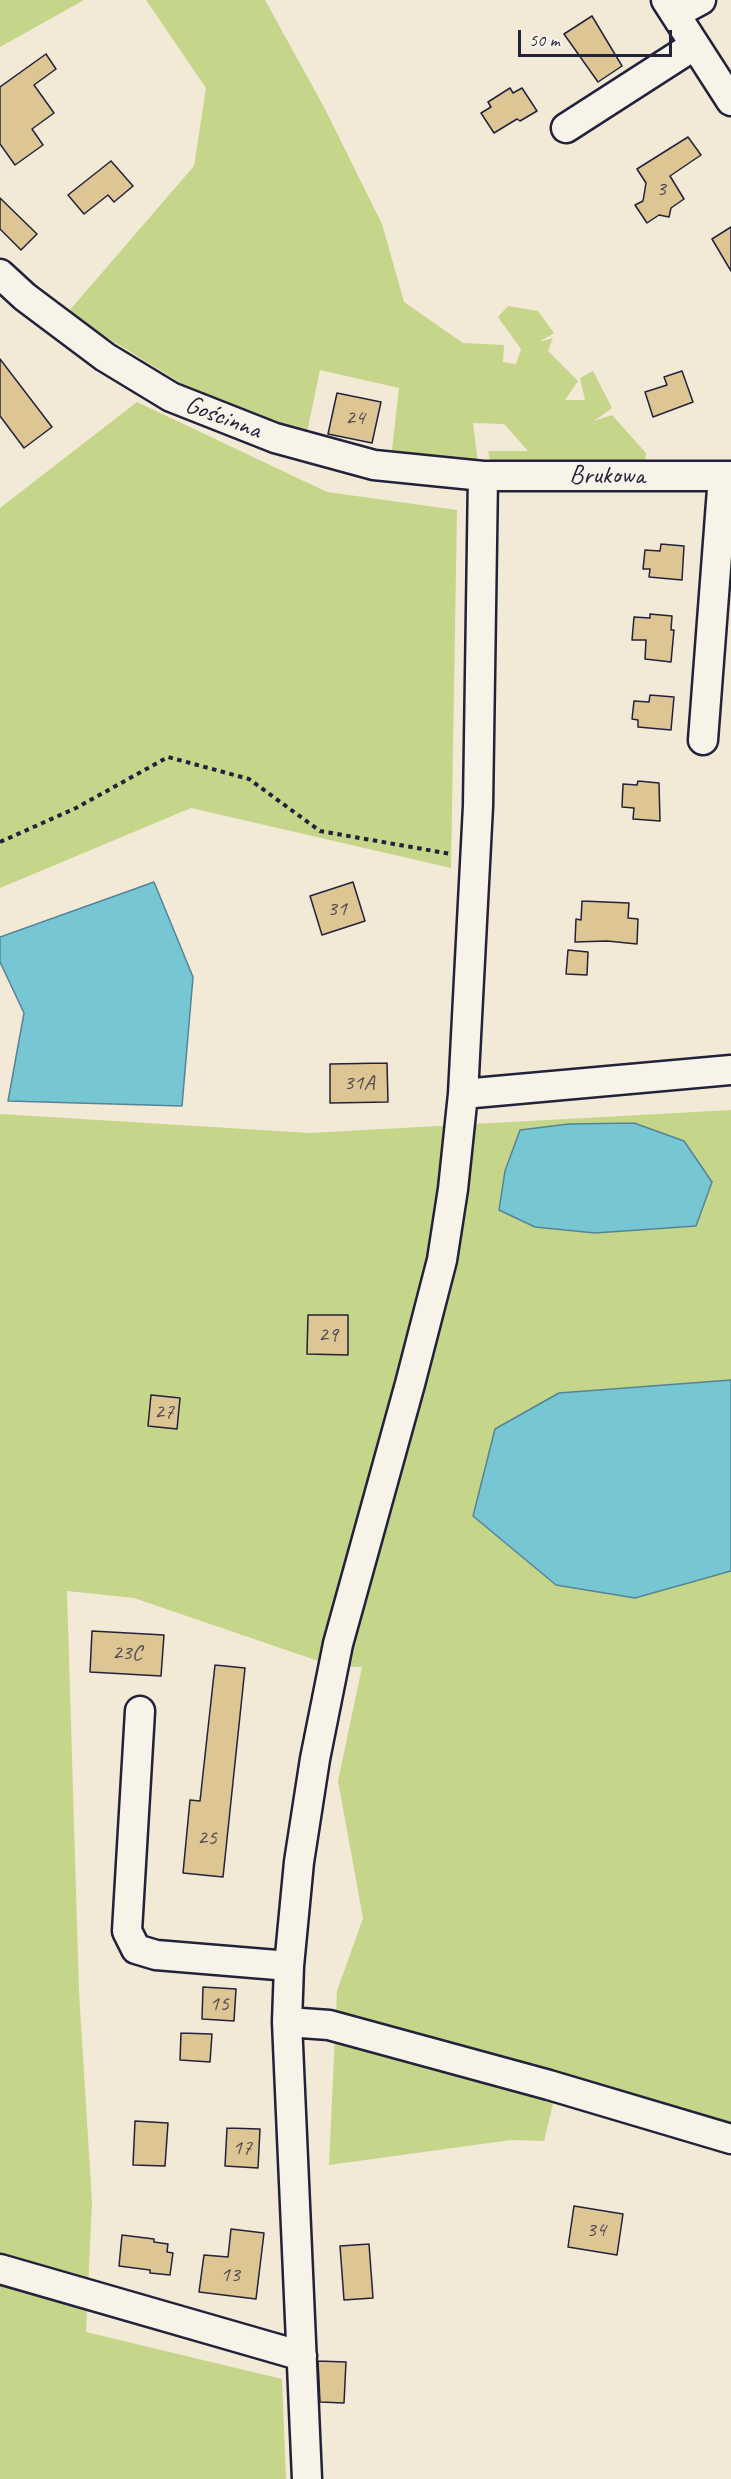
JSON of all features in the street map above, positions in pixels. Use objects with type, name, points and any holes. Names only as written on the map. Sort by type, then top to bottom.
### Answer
[{"type":"street","points":[[701,0],[671,7],[731,101]]},
{"type":"street","points":[[566,128],[695,45]]},
{"type":"street","name":"Gościnna","points":[[0,274],[25,297],[105,357],[171,397],[275,438],[374,465],[483,476]]},
{"type":"street","points":[[307,2479],[287,2022],[289,1966],[299,1862],[338,1644],[442,1260],[453,1189],[463,1094],[478,806],[483,476]]},
{"type":"street","name":"Brukowa","points":[[483,476],[727,476]]},
{"type":"street","points":[[703,740],[727,476]]},
{"type":"street","points":[[463,1094],[731,1070]]},
{"type":"street","points":[[140,1711],[127,1931],[136,1949],[156,1955],[289,1966]]},
{"type":"street","points":[[287,2022],[329,2025],[549,2085],[731,2139]]},
{"type":"street","points":[[0,2269],[302,2356]]},
{"type":"path","points":[[0,842],[76,808],[168,757],[249,779],[320,831],[461,856]]},
{"type":"green space","points":[[0,0],[84,0],[0,47]]},
{"type":"green space","points":[[146,0],[265,0],[325,109],[382,224],[404,302],[463,343],[504,345],[503,362],[516,364],[521,349],[498,317],[508,306],[538,311],[554,333],[539,342],[553,338],[548,351],[578,381],[565,400],[585,400],[580,378],[593,371],[612,408],[594,421],[612,415],[646,453],[645,464],[491,464],[488,451],[528,451],[504,424],[473,423],[478,463],[392,450],[399,388],[320,370],[307,432],[252,414],[181,383],[106,337],[69,311],[194,166],[206,88]]},
{"type":"green space","points":[[137,402],[327,492],[457,510],[451,868],[191,808],[0,888],[0,508]]},
{"type":"green space","points":[[731,1110],[731,2128],[559,2079],[544,2141],[511,2140],[329,2165],[337,1991],[363,1918],[338,1781],[362,1667],[333,1666],[134,1598],[67,1591],[79,1992],[92,2202],[86,2332],[282,2379],[286,2479],[0,2479],[0,1114],[310,1133]]},
{"type":"water","points":[[154,882],[193,977],[182,1106],[8,1101],[24,1013],[0,962],[0,937]]},
{"type":"water","points":[[634,1123],[684,1141],[712,1182],[696,1226],[595,1233],[535,1227],[499,1210],[505,1171],[520,1130],[569,1124]]},
{"type":"water","points":[[731,1380],[731,1571],[635,1598],[556,1585],[473,1516],[495,1429],[559,1393]]},
{"type":"building","points":[[592,16],[622,66],[598,82],[564,34]]},
{"type":"building","points":[[46,54],[56,69],[34,85],[54,113],[32,129],[43,145],[15,165],[0,144],[0,87]]},
{"type":"building","points":[[510,88],[513,93],[522,88],[537,111],[520,121],[517,119],[494,133],[481,113],[491,107],[488,102]]},
{"type":"building","points":[[688,137],[701,155],[670,176],[684,199],[671,208],[669,217],[659,215],[647,223],[635,205],[643,201],[646,183],[637,169]]},
{"type":"building","points":[[111,161],[133,186],[114,202],[108,195],[84,214],[68,195]]},
{"type":"building","points":[[0,198],[37,234],[21,250],[0,229]]},
{"type":"building","points":[[731,227],[731,271],[712,239]]},
{"type":"building","points":[[0,359],[52,427],[24,448],[0,416]]},
{"type":"building","points":[[682,371],[693,402],[653,417],[645,392],[667,385],[664,377]]},
{"type":"building","points":[[337,393],[381,402],[372,443],[328,434]]},
{"type":"building","points":[[661,544],[684,546],[682,580],[649,577],[650,569],[643,569],[645,550],[660,551]]},
{"type":"building","points":[[650,614],[672,616],[671,630],[674,630],[671,662],[645,659],[646,640],[632,640],[634,617],[650,618]]},
{"type":"building","points":[[650,695],[674,697],[671,730],[638,727],[638,720],[632,719],[634,701],[649,702]]},
{"type":"building","points":[[638,781],[659,783],[660,821],[633,819],[634,808],[622,807],[623,784],[637,785]]},
{"type":"building","points":[[353,882],[365,921],[322,935],[310,896]]},
{"type":"building","points":[[582,901],[629,903],[628,918],[638,919],[637,944],[607,941],[575,942],[576,919],[581,920]]},
{"type":"building","points":[[568,950],[588,952],[587,975],[566,974]]},
{"type":"building","points":[[387,1063],[388,1102],[330,1103],[330,1064]]},
{"type":"building","points":[[308,1315],[348,1315],[348,1355],[307,1354]]},
{"type":"building","points":[[151,1395],[180,1398],[177,1429],[148,1426]]},
{"type":"building","points":[[92,1631],[164,1635],[161,1676],[90,1672]]},
{"type":"building","points":[[215,1665],[245,1668],[223,1877],[183,1873],[190,1800],[200,1801]]},
{"type":"building","points":[[203,1987],[236,1989],[234,2021],[202,2019]]},
{"type":"building","points":[[181,2033],[212,2034],[210,2062],[180,2060]]},
{"type":"building","points":[[135,2121],[168,2123],[165,2166],[133,2165]]},
{"type":"building","points":[[227,2128],[260,2129],[258,2168],[225,2166]]},
{"type":"building","points":[[574,2206],[623,2214],[617,2255],[568,2247]]},
{"type":"building","points":[[231,2229],[264,2233],[256,2299],[199,2292],[204,2255],[228,2257]]},
{"type":"building","points":[[122,2235],[154,2239],[154,2242],[168,2244],[167,2252],[173,2253],[170,2275],[119,2266]]},
{"type":"building","points":[[369,2244],[373,2298],[344,2300],[340,2246]]},
{"type":"building","points":[[318,2361],[346,2362],[344,2403],[320,2402]]}]
